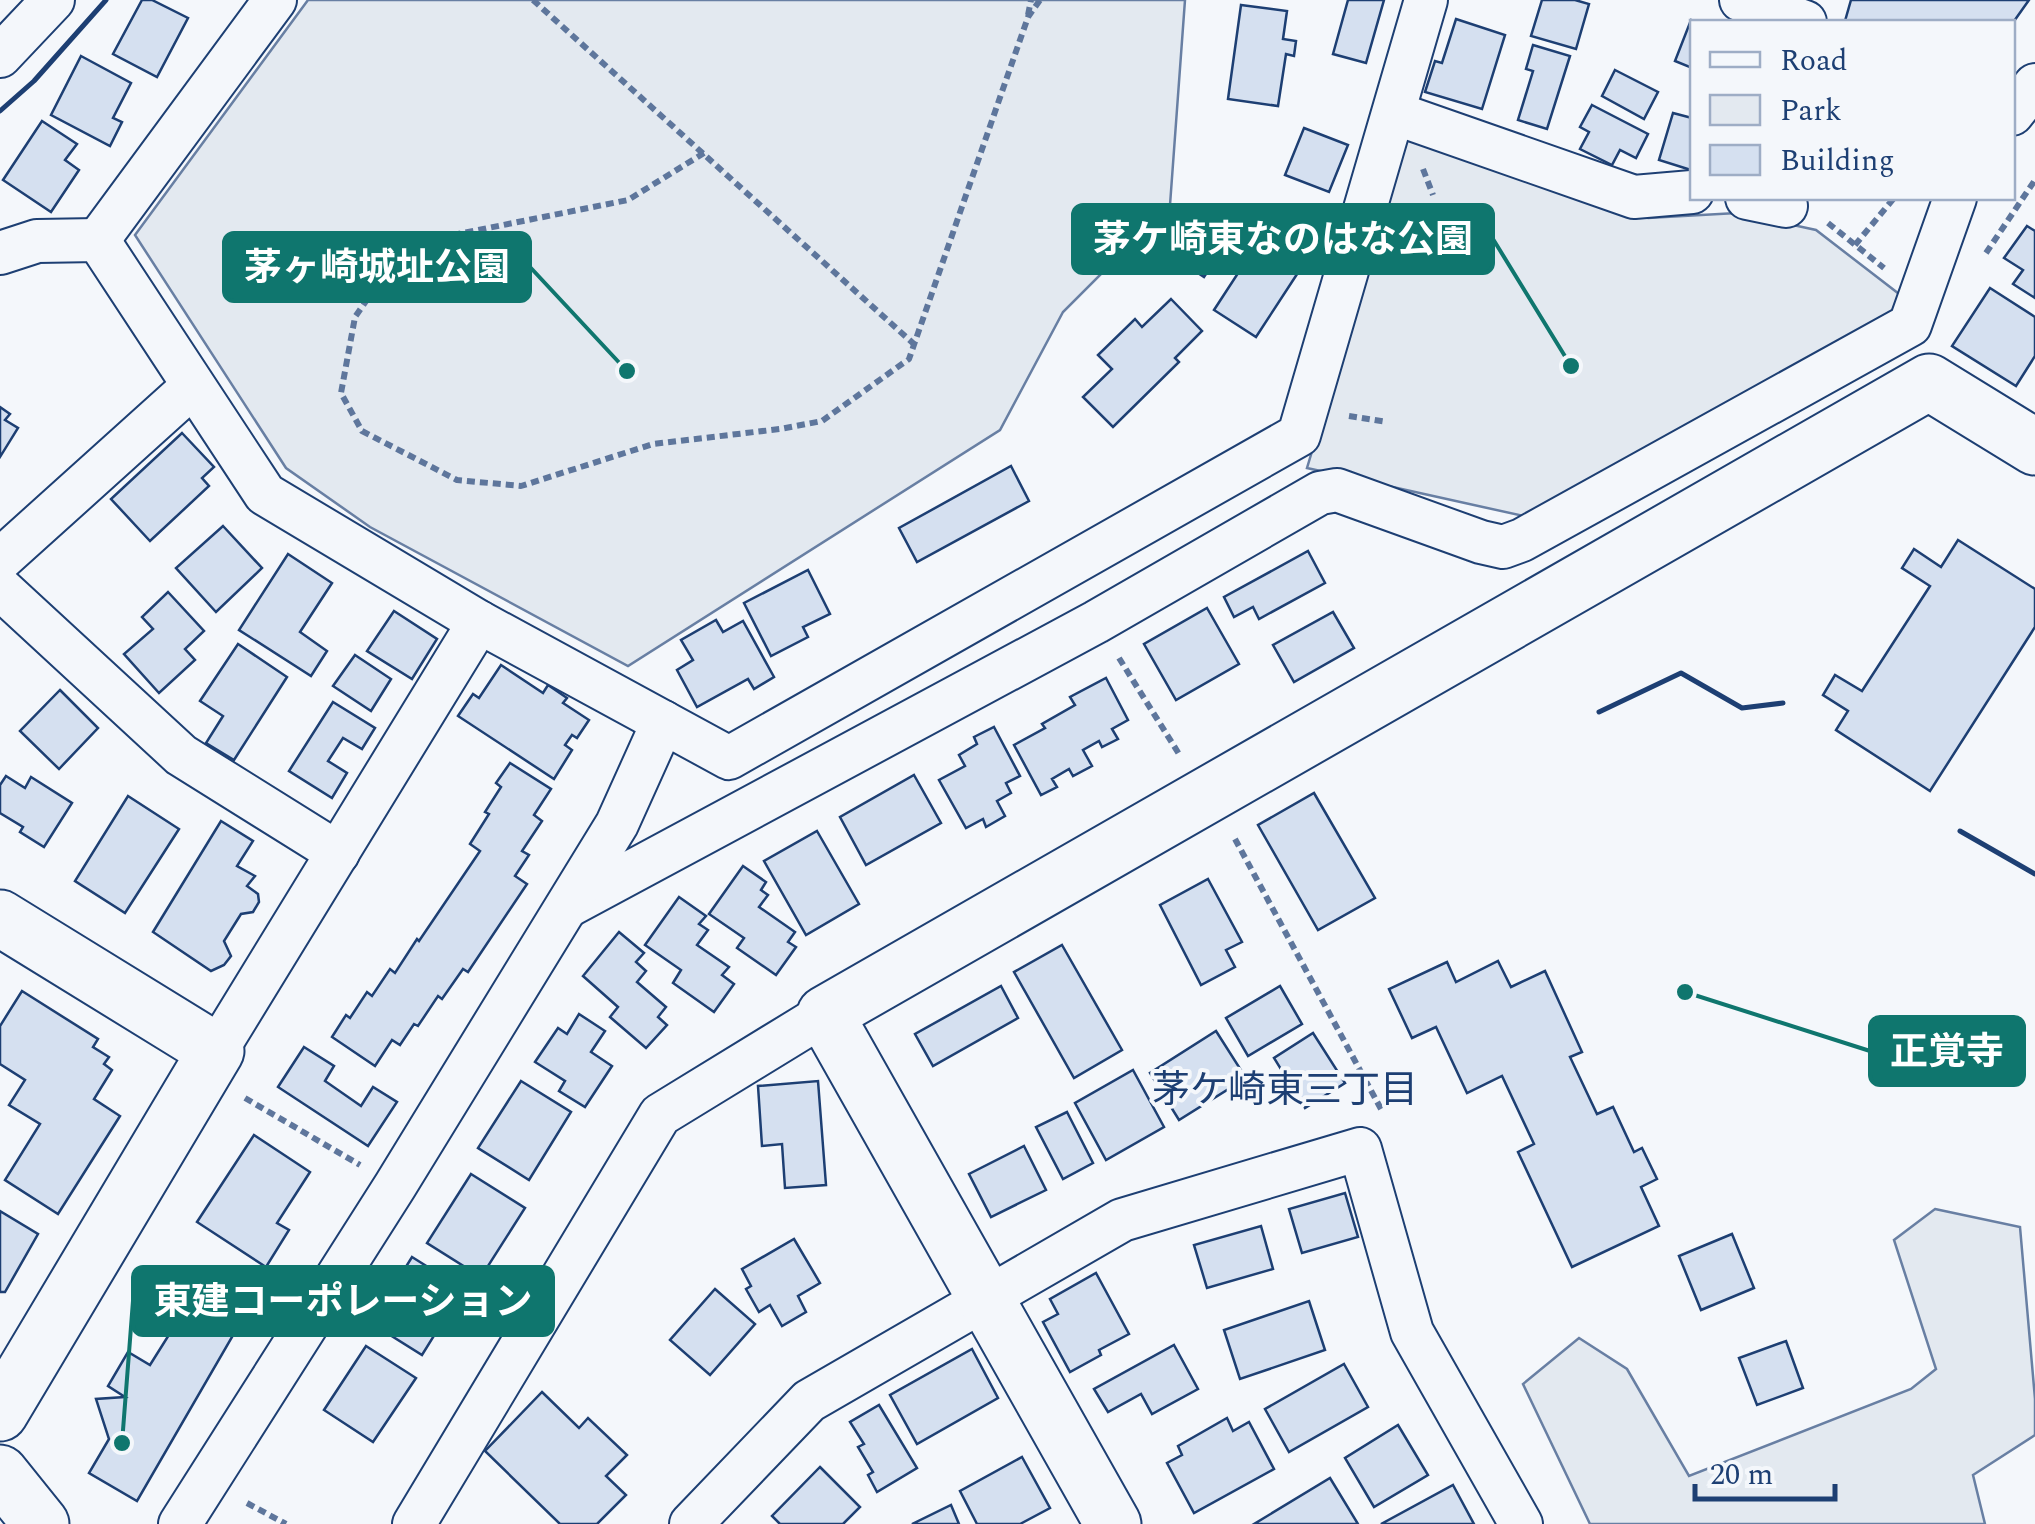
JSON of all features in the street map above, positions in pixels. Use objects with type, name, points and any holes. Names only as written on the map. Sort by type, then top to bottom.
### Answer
[{"type":"street","points":[[0,56],[53,0]]},
{"type":"street","points":[[98,240],[275,0]]},
{"type":"street","points":[[98,240],[265,494],[479,622],[729,758],[1300,435],[1426,0]]},
{"type":"street","points":[[1741,0],[1800,20]]},
{"type":"street","points":[[2015,110],[2035,85]]},
{"type":"street","points":[[1394,113],[1634,197],[1690,192]]},
{"type":"street","points":[[568,906],[1096,622],[1320,493],[1337,490],[1503,547],[1522,540],[1910,325],[1954,200]]},
{"type":"street","points":[[0,253],[37,240],[98,240]]},
{"type":"street","points":[[414,1524],[660,1115],[824,1014],[1929,382],[2035,447]]},
{"type":"street","points":[[0,560],[193,386]]},
{"type":"street","points":[[0,588],[181,755],[338,854]]},
{"type":"street","points":[[0,1412],[479,622]]},
{"type":"street","points":[[180,1524],[618,824],[663,722]]},
{"type":"street","points":[[0,918],[216,1051]]},
{"type":"street","points":[[824,1014],[1113,1524]]},
{"type":"street","points":[[691,1524],[810,1402],[1122,1220],[1360,1149],[1412,1332],[1521,1524]]},
{"type":"street","points":[[0,1473],[41,1524]]},
{"type":"path","points":[[533,0],[914,345]]},
{"type":"path","points":[[704,153],[628,200],[453,235],[389,268],[356,316],[341,393],[362,431],[457,480],[521,486],[653,444],[822,421],[909,359],[1031,0]]},
{"type":"path","points":[[1028,16],[1040,0]]},
{"type":"path","points":[[1855,244],[1892,200]]},
{"type":"path","points":[[1838,232],[1868,256]]},
{"type":"path","points":[[1096,622],[1226,824],[1382,1111]]},
{"type":"path","points":[[255,1104],[395,1186]]},
{"type":"path","points":[[234,1495],[286,1524]]},
{"type":"green space","points":[[308,0],[1185,0],[1170,205],[1063,312],[1000,430],[628,666],[370,527],[286,468],[135,235]]},
{"type":"green space","points":[[1407,136],[1648,218],[1737,213],[1816,230],[1903,297],[1884,320],[1537,519],[1307,468]]},
{"type":"green space","points":[[1935,1209],[2020,1227],[2035,1435],[1973,1475],[1985,1524],[1590,1524],[1523,1384],[1579,1338],[1627,1369],[1689,1476],[1911,1389],[1936,1369],[1894,1240]]},
{"type":"building","points":[[142,0],[152,0],[188,18],[157,77],[113,54]]},
{"type":"building","points":[[1348,0],[1384,0],[1366,63],[1333,54]]},
{"type":"building","points":[[1542,0],[1589,4],[1576,49],[1531,36]]},
{"type":"building","points":[[1851,0],[2029,0],[2015,20],[1845,20]]},
{"type":"building","points":[[1241,5],[1287,11],[1283,39],[1296,41],[1294,56],[1286,54],[1278,106],[1228,99]]},
{"type":"building","points":[[1456,19],[1505,35],[1482,109],[1425,92],[1435,61],[1442,63]]},
{"type":"building","points":[[1690,23],[1690,67],[1675,61]]},
{"type":"building","points":[[1533,45],[1570,56],[1547,129],[1518,120],[1533,71],[1526,69]]},
{"type":"building","points":[[81,56],[131,83],[113,118],[122,122],[110,146],[51,115]]},
{"type":"building","points":[[1615,70],[1658,92],[1644,119],[1602,96]]},
{"type":"building","points":[[1592,105],[1648,134],[1636,158],[1620,150],[1612,165],[1580,149],[1589,132],[1580,127]]},
{"type":"building","points":[[1673,113],[1690,117],[1690,170],[1659,160]]},
{"type":"building","points":[[42,121],[77,144],[65,160],[79,170],[51,212],[3,180]]},
{"type":"building","points":[[1304,128],[1348,145],[1329,192],[1285,175]]},
{"type":"building","points":[[1206,218],[1232,235],[1204,277],[1178,260]]},
{"type":"building","points":[[2027,226],[2035,231],[2035,298],[2013,284],[2023,270],[2004,258]]},
{"type":"building","points":[[1259,241],[1301,268],[1256,337],[1214,310]]},
{"type":"building","points":[[1990,288],[2035,317],[2035,356],[2016,386],[1952,346]]},
{"type":"building","points":[[1171,299],[1202,331],[1175,358],[1179,362],[1113,427],[1083,397],[1112,369],[1098,355],[1135,319],[1142,327]]},
{"type":"building","points":[[0,407],[10,414],[5,420],[18,428],[0,457]]},
{"type":"building","points":[[182,433],[214,467],[202,478],[209,486],[150,541],[111,499]]},
{"type":"building","points":[[1011,466],[1029,501],[917,562],[899,528]]},
{"type":"building","points":[[223,526],[262,568],[216,612],[176,568]]},
{"type":"building","points":[[1958,540],[2035,589],[2035,627],[1930,791],[1836,730],[1848,711],[1823,695],[1835,675],[1862,691],[1930,586],[1902,568],[1914,549],[1941,567]]},
{"type":"building","points":[[1308,551],[1325,583],[1259,619],[1253,607],[1234,617],[1224,597]]},
{"type":"building","points":[[288,554],[332,583],[300,632],[327,651],[311,676],[239,630]]},
{"type":"building","points":[[808,570],[830,614],[803,627],[808,637],[771,656],[744,603]]},
{"type":"building","points":[[168,592],[204,631],[185,649],[195,660],[159,693],[124,654],[153,629],[142,617]]},
{"type":"building","points":[[1207,608],[1239,664],[1176,700],[1144,644]]},
{"type":"building","points":[[394,611],[437,639],[412,679],[367,651]]},
{"type":"building","points":[[1333,612],[1354,648],[1294,682],[1273,645]]},
{"type":"building","points":[[716,620],[723,632],[743,621],[774,677],[754,689],[748,679],[697,707],[677,670],[693,660],[681,640]]},
{"type":"building","points":[[238,644],[287,677],[234,760],[206,743],[223,716],[200,701]]},
{"type":"building","points":[[355,655],[391,679],[371,711],[333,686]]},
{"type":"building","points":[[501,665],[543,693],[548,685],[567,698],[563,703],[589,720],[577,738],[572,735],[565,745],[572,750],[554,779],[458,716],[473,694],[479,698]]},
{"type":"building","points":[[1106,678],[1128,720],[1112,729],[1118,739],[1102,747],[1099,741],[1083,750],[1092,766],[1073,776],[1069,769],[1052,779],[1057,787],[1041,795],[1014,745],[1075,705],[1070,697]]},
{"type":"building","points":[[60,690],[98,728],[59,769],[20,731]]},
{"type":"building","points":[[333,702],[375,728],[362,749],[343,738],[328,761],[347,773],[332,798],[289,771]]},
{"type":"building","points":[[994,727],[1020,776],[1006,783],[1011,793],[997,801],[1005,816],[986,827],[983,819],[966,828],[939,780],[965,766],[959,755],[977,744],[974,737]]},
{"type":"building","points":[[510,763],[551,789],[534,815],[542,821],[522,851],[529,855],[515,876],[527,884],[468,972],[463,969],[400,1045],[392,1040],[375,1066],[332,1037],[367,992],[372,996],[390,969],[395,973],[480,851],[470,844],[489,814],[485,812],[501,787],[496,783]]},
{"type":"building","points":[[914,775],[941,823],[866,865],[840,817]]},
{"type":"building","points":[[6,776],[25,788],[31,777],[72,803],[44,847],[0,813],[0,785]]},
{"type":"building","points":[[1314,793],[1375,898],[1318,930],[1258,825]]},
{"type":"building","points":[[128,796],[179,829],[125,913],[75,881]]},
{"type":"building","points":[[221,821],[253,841],[237,866],[255,876],[247,886],[258,894],[259,902],[253,912],[241,914],[224,941],[231,956],[211,971],[153,932]]},
{"type":"building","points":[[817,831],[859,904],[806,935],[764,861]]},
{"type":"building","points":[[743,866],[766,882],[761,890],[768,895],[759,907],[795,932],[788,942],[796,947],[776,975],[737,948],[744,938],[709,914]]},
{"type":"building","points":[[1208,879],[1242,942],[1226,950],[1235,967],[1201,985],[1160,905]]},
{"type":"building","points":[[679,897],[706,916],[699,924],[708,930],[697,945],[729,967],[722,975],[734,984],[714,1012],[673,983],[681,970],[645,945]]},
{"type":"building","points":[[619,932],[644,953],[636,962],[646,971],[637,982],[666,1007],[658,1017],[667,1025],[646,1048],[610,1017],[618,1007],[583,976]]},
{"type":"building","points":[[1062,945],[1122,1050],[1074,1078],[1014,972]]},
{"type":"building","points":[[1498,961],[1511,987],[1545,971],[1582,1052],[1570,1057],[1597,1114],[1613,1107],[1634,1152],[1642,1148],[1657,1179],[1641,1187],[1659,1226],[1572,1267],[1518,1152],[1534,1144],[1502,1076],[1467,1093],[1436,1027],[1412,1038],[1389,989],[1447,962],[1456,982]]},
{"type":"building","points":[[1001,986],[1018,1018],[933,1066],[915,1034]]},
{"type":"building","points":[[1280,986],[1302,1024],[1248,1056],[1226,1018]]},
{"type":"building","points":[[22,991],[98,1039],[93,1047],[109,1057],[104,1064],[112,1070],[94,1099],[120,1116],[58,1214],[5,1180],[40,1124],[9,1105],[25,1080],[0,1064],[0,1026]]},
{"type":"building","points":[[579,1014],[605,1031],[591,1052],[612,1066],[585,1107],[559,1091],[565,1081],[535,1062],[558,1028],[567,1034]]},
{"type":"building","points":[[1216,1031],[1246,1078],[1179,1120],[1150,1073]]},
{"type":"building","points":[[1313,1033],[1345,1083],[1305,1108],[1274,1058]]},
{"type":"building","points":[[304,1047],[334,1066],[325,1081],[361,1106],[373,1087],[397,1102],[368,1146],[278,1087]]},
{"type":"building","points":[[1133,1070],[1164,1127],[1106,1160],[1075,1103]]},
{"type":"building","points":[[521,1081],[571,1112],[529,1180],[478,1148]]},
{"type":"building","points":[[818,1081],[826,1185],[785,1188],[782,1144],[762,1146],[758,1086]]},
{"type":"building","points":[[1067,1112],[1093,1163],[1063,1179],[1036,1127]]},
{"type":"building","points":[[254,1135],[310,1172],[277,1223],[289,1230],[266,1267],[197,1222]]},
{"type":"building","points":[[1024,1146],[1046,1190],[991,1217],[969,1174]]},
{"type":"building","points":[[471,1174],[525,1208],[481,1277],[427,1243]]},
{"type":"building","points":[[1345,1193],[1358,1237],[1302,1253],[1289,1209]]},
{"type":"building","points":[[0,1211],[38,1234],[5,1292],[0,1292]]},
{"type":"building","points":[[1261,1226],[1273,1269],[1207,1288],[1194,1245]]},
{"type":"building","points":[[1732,1234],[1754,1288],[1701,1310],[1679,1256]]},
{"type":"building","points":[[794,1239],[820,1283],[798,1296],[806,1312],[782,1326],[770,1305],[759,1312],[746,1289],[751,1286],[742,1269]]},
{"type":"building","points":[[412,1257],[463,1289],[422,1355],[371,1323]]},
{"type":"building","points":[[1096,1273],[1129,1334],[1070,1372],[1043,1322],[1058,1314],[1050,1299]]},
{"type":"building","points":[[204,1279],[250,1306],[137,1501],[89,1473],[109,1439],[96,1399],[125,1397],[108,1386],[128,1352],[150,1365]]},
{"type":"building","points":[[715,1289],[755,1324],[710,1375],[670,1340]]},
{"type":"building","points":[[1309,1301],[1325,1350],[1240,1379],[1224,1330]]},
{"type":"building","points":[[1786,1341],[1803,1388],[1757,1405],[1739,1358]]},
{"type":"building","points":[[1174,1345],[1198,1389],[1152,1414],[1141,1394],[1108,1412],[1094,1389]]},
{"type":"building","points":[[366,1346],[416,1378],[373,1442],[324,1410]]},
{"type":"building","points":[[972,1349],[998,1398],[917,1444],[890,1395]]},
{"type":"building","points":[[1344,1364],[1368,1407],[1289,1452],[1265,1409]]},
{"type":"building","points":[[542,1392],[579,1428],[588,1418],[627,1455],[606,1476],[626,1495],[597,1524],[560,1524],[485,1451]]},
{"type":"building","points":[[879,1405],[917,1468],[877,1492],[868,1475],[873,1472],[858,1447],[864,1444],[850,1422]]},
{"type":"building","points":[[1227,1418],[1233,1431],[1249,1422],[1274,1469],[1194,1513],[1167,1463],[1182,1455],[1178,1446]]},
{"type":"building","points":[[1398,1425],[1428,1475],[1374,1507],[1345,1458]]},
{"type":"building","points":[[1022,1457],[1050,1508],[1020,1524],[977,1524],[960,1491]]},
{"type":"building","points":[[820,1467],[860,1507],[843,1524],[780,1524],[772,1516]]},
{"type":"building","points":[[1330,1478],[1358,1524],[1254,1524]]},
{"type":"building","points":[[1453,1485],[1474,1524],[1381,1524]]},
{"type":"building","points":[[951,1505],[959,1524],[912,1524]]},
{"type":"wall","points":[[0,111],[34,81],[106,0]]},
{"type":"wall","points":[[1599,712],[1681,673],[1742,708],[1783,703]]},
{"type":"wall","points":[[1960,831],[2035,874]]},
{"type":"place","name":"茅ケ崎東なのはな公園","points":[[1571,366]]},
{"type":"place","name":"茅ヶ崎城址公園","points":[[627,371]]},
{"type":"place","name":"正覚寺","points":[[1685,992]]},
{"type":"place","name":"東建コーポレーション","points":[[122,1443]]},
{"type":"district","name":"茅ケ崎東三丁目","points":[[1285,1089]]}]
